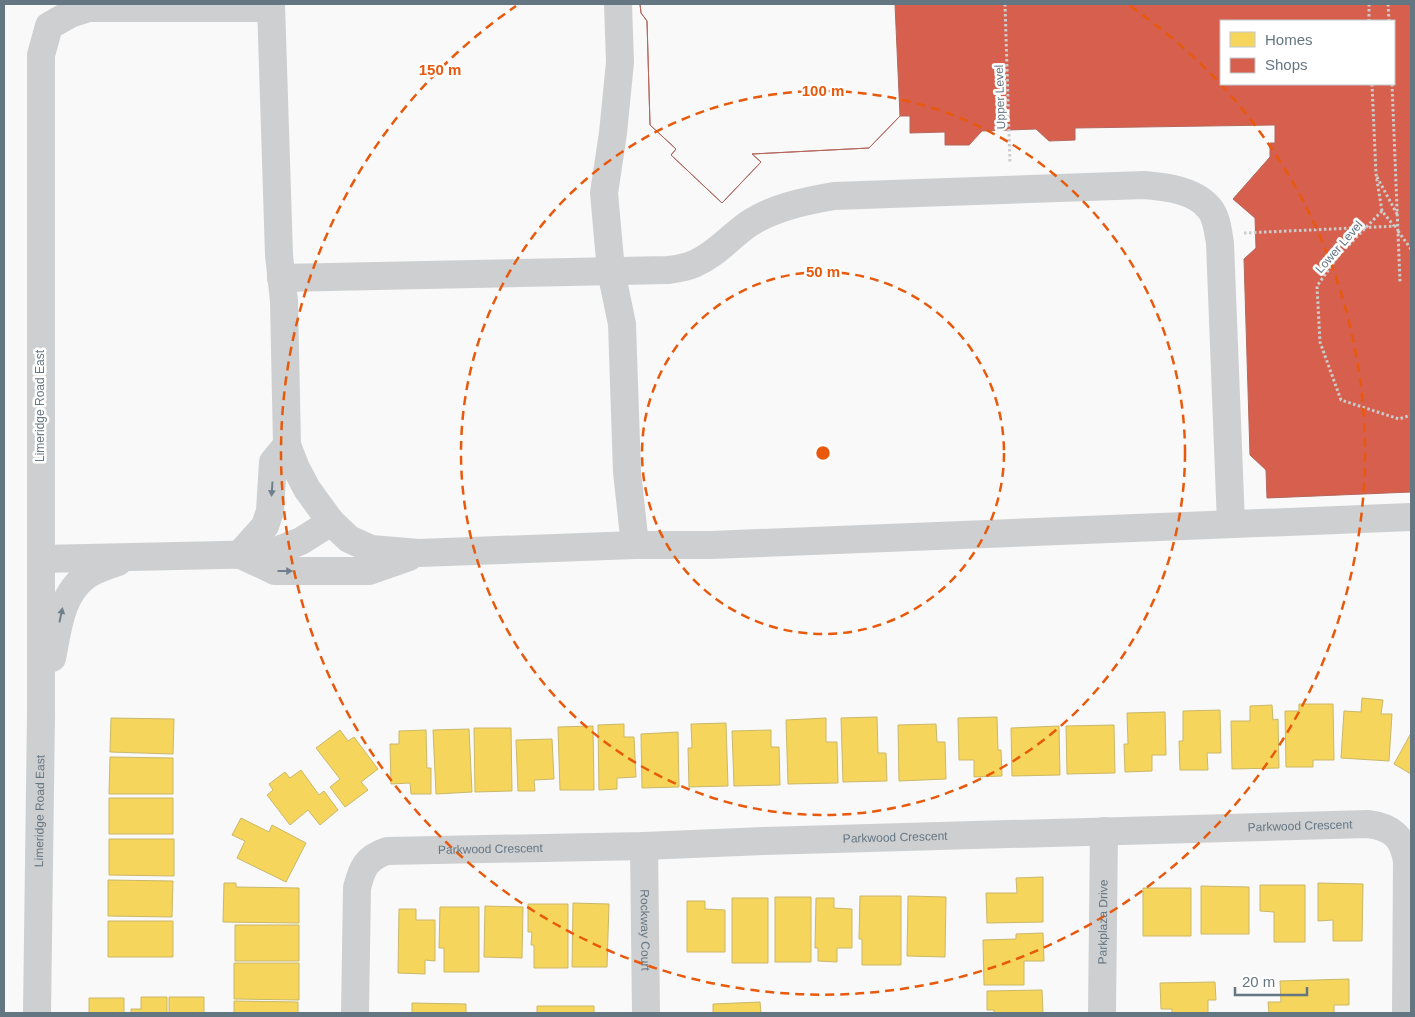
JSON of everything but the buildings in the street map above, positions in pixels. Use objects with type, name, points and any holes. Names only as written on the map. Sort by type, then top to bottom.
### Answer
[{"type":"street","points":[[618,4],[620,62],[613,133],[604,194],[611,271],[622,324],[627,472],[635,545]]},
{"type":"street","points":[[271,6],[281,278],[284,301],[287,445],[306,489],[331,522],[349,539],[370,549],[420,553],[635,545],[711,545],[1411,517]]},
{"type":"street","name":"Limeridge Road East","points":[[38,1013],[41,714],[41,55],[49,26],[70,14],[89,8],[271,6]]},
{"type":"street","points":[[281,278],[668,270],[693,265],[710,256],[747,225],[808,200],[834,196],[1144,184],[1179,190],[1196,198],[1210,210],[1218,234],[1231,524]]},
{"type":"street","points":[[239,555],[265,526],[270,511],[273,462],[287,445]]},
{"type":"street","points":[[41,559],[268,554],[301,540],[331,522]]},
{"type":"street","points":[[239,555],[275,571],[369,571],[420,553]]},
{"type":"street","points":[[41,714],[63,606],[85,576],[99,568],[146,556]]},
{"type":"street","name":"Parkwood Crescent","points":[[355,1013],[357,888],[361,873],[366,864],[375,855],[387,851],[644,846],[1368,824],[1380,826],[1391,831],[1405,849],[1407,861],[1406,1013]]},
{"type":"street","name":"Parkplaza Drive","points":[[1102,1013],[1104,831]]},
{"type":"street","name":"Rockway Court","points":[[644,846],[646,1013]]},
{"type":"path","name":"Upper Level","points":[[1005,4],[1010,190]]},
{"type":"path","points":[[1369,4],[1370,20]]},
{"type":"path","points":[[1388,4],[1389,20]]},
{"type":"path","points":[[1372,85],[1376,174],[1382,211],[1411,248]]},
{"type":"path","points":[[1392,85],[1400,282]]},
{"type":"path","points":[[1376,174],[1398,216]]},
{"type":"path","name":"Lower Level","points":[[1382,211],[1339,255],[1317,286],[1320,342],[1341,400],[1399,419],[1411,415]]},
{"type":"path","points":[[1218,234],[1398,226]]}]
